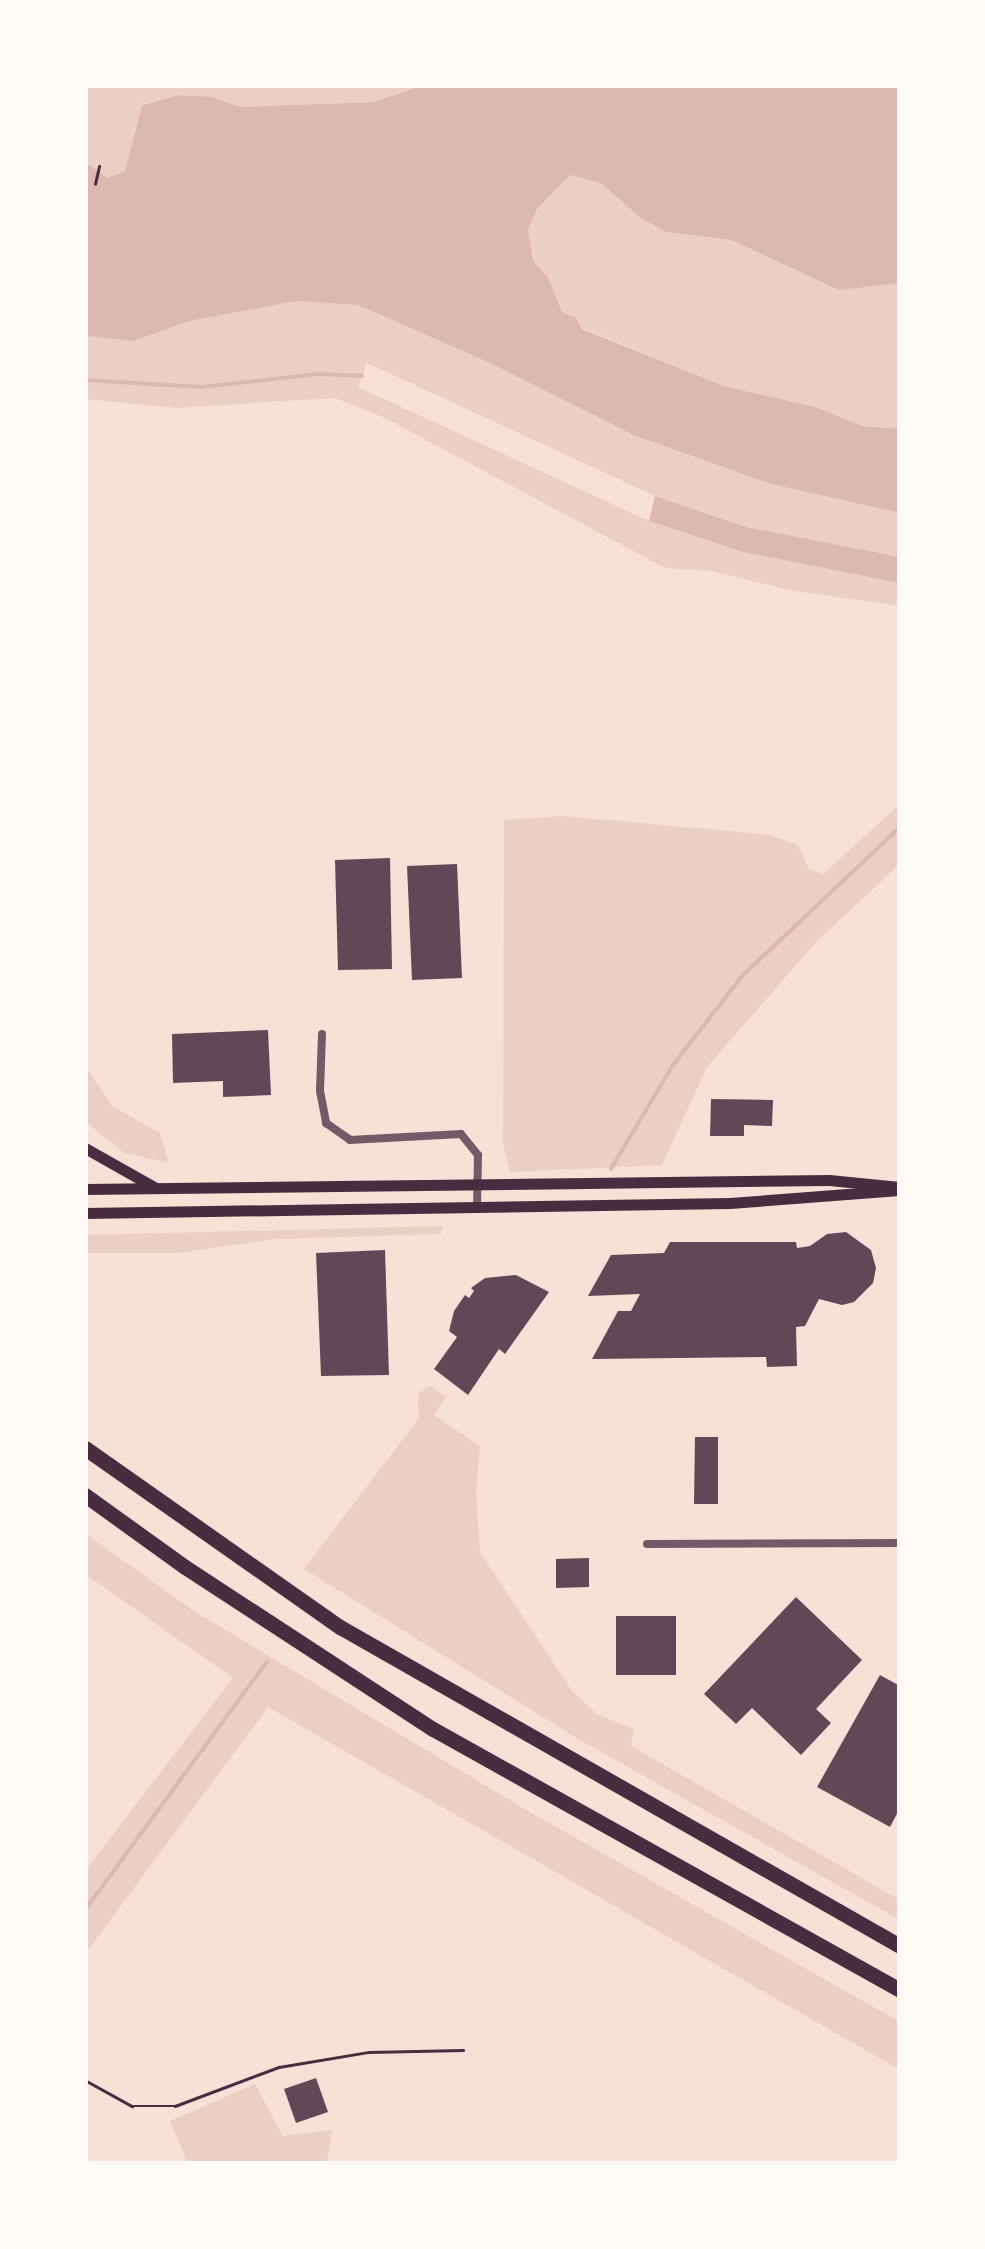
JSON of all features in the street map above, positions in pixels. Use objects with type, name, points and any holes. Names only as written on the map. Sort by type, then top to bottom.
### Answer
[{"type":"highway","points":[[85,1448],[340,1627],[900,1946]]},
{"type":"highway","points":[[85,1495],[185,1568],[433,1729],[900,1990]]},
{"type":"main road","points":[[85,1148],[158,1189]]},
{"type":"main road","points":[[85,1189],[830,1180],[900,1189]]},
{"type":"main road","points":[[86,1212],[730,1203],[900,1189]]},
{"type":"street","points":[[322,1034],[321,1108],[326,1123],[350,1140],[461,1134],[478,1155],[477,1208]]},
{"type":"street","points":[[647,1544],[900,1543]]},
{"type":"path","points":[[96,184],[99,166]]},
{"type":"path","points":[[85,2080],[132,2106],[176,2106],[279,2067],[368,2052],[463,2050]]},
{"type":"shaded area","points":[[85,85],[423,85],[374,102],[240,107],[212,97],[179,95],[142,104],[125,171],[107,178],[85,162]]},
{"type":"shaded area","points":[[423,85],[900,85],[900,283],[839,290],[732,240],[666,232],[641,218],[601,183],[570,175],[537,209],[528,230],[533,261],[548,277],[562,312],[576,318],[582,329],[724,386],[815,407],[865,427],[900,428],[900,513],[771,484],[633,435],[490,363],[358,305],[296,301],[190,321],[133,341],[85,336],[85,162],[107,178],[125,171],[142,105],[179,95],[212,97],[240,107],[374,102]]},
{"type":"shaded area","points":[[570,175],[601,183],[666,232],[732,240],[867,287],[900,283],[900,428],[865,427],[815,407],[724,386],[582,328],[576,318],[562,312],[548,277],[533,261],[528,230],[537,209]]},
{"type":"shaded area","points":[[296,301],[358,305],[490,363],[633,435],[771,484],[900,513],[900,557],[746,527],[655,496],[367,363],[358,387],[649,521],[743,552],[900,583],[900,606],[794,591],[711,571],[665,568],[385,418],[335,398],[176,408],[85,399],[85,336],[133,341],[190,321]]},
{"type":"shaded area","points":[[655,496],[746,527],[900,557],[900,583],[743,552],[649,521]]},
{"type":"shaded area","points":[[900,804],[900,864],[816,942],[707,1067],[662,1165],[510,1172],[503,1144],[504,820],[564,816],[771,835],[798,845],[809,869],[823,874]]},
{"type":"shaded area","points":[[85,1065],[112,1106],[160,1133],[169,1163],[124,1153],[86,1122]]},
{"type":"shaded area","points":[[443,1226],[441,1234],[274,1239],[178,1253],[85,1253],[85,1235]]},
{"type":"shaded area","points":[[430,1385],[446,1397],[434,1415],[480,1446],[476,1493],[480,1552],[572,1691],[597,1714],[634,1729],[631,1746],[900,1900],[900,1920],[578,1739],[304,1569],[419,1418],[418,1394]]},
{"type":"shaded area","points":[[85,1533],[194,1611],[523,1808],[900,2022],[900,2070],[268,1707],[85,1954],[85,1871],[233,1678],[85,1574]]},
{"type":"shaded area","points":[[255,2084],[283,2136],[332,2130],[327,2164],[188,2164],[170,2121]]},
{"type":"building","points":[[390,858],[392,969],[338,970],[335,860]]},
{"type":"building","points":[[457,864],[462,978],[412,980],[407,866]]},
{"type":"building","points":[[268,1030],[271,1095],[223,1097],[223,1081],[173,1083],[172,1034]]},
{"type":"building","points":[[711,1099],[773,1100],[772,1126],[744,1125],[744,1136],[710,1136]]},
{"type":"building","points":[[846,1232],[871,1250],[876,1268],[873,1283],[854,1302],[842,1305],[819,1299],[805,1326],[796,1327],[797,1366],[767,1367],[766,1357],[592,1359],[618,1311],[631,1311],[640,1294],[588,1296],[611,1255],[664,1253],[670,1242],[796,1242],[797,1248],[810,1246],[827,1234]]},
{"type":"building","points":[[385,1250],[389,1375],[321,1376],[316,1253]]},
{"type":"building","points":[[516,1275],[549,1292],[505,1354],[499,1349],[468,1395],[434,1369],[457,1337],[449,1331],[454,1311],[465,1295],[469,1298],[474,1291],[471,1288],[485,1278]]},
{"type":"building","points":[[695,1437],[718,1437],[718,1504],[694,1504]]},
{"type":"building","points":[[589,1558],[589,1587],[556,1588],[556,1559]]},
{"type":"building","points":[[796,1597],[862,1660],[816,1709],[831,1723],[801,1755],[752,1708],[736,1724],[704,1694]]},
{"type":"building","points":[[616,1616],[676,1616],[676,1675],[616,1675]]},
{"type":"building","points":[[880,1675],[900,1686],[900,1808],[890,1827],[817,1787]]},
{"type":"building","points":[[316,2078],[328,2112],[296,2123],[284,2089]]},
{"type":"waterway","points":[[85,380],[202,387],[318,374],[362,376]]},
{"type":"waterway","points":[[611,1169],[673,1065],[742,976],[900,827]]},
{"type":"waterway","points":[[85,1910],[267,1661]]}]
